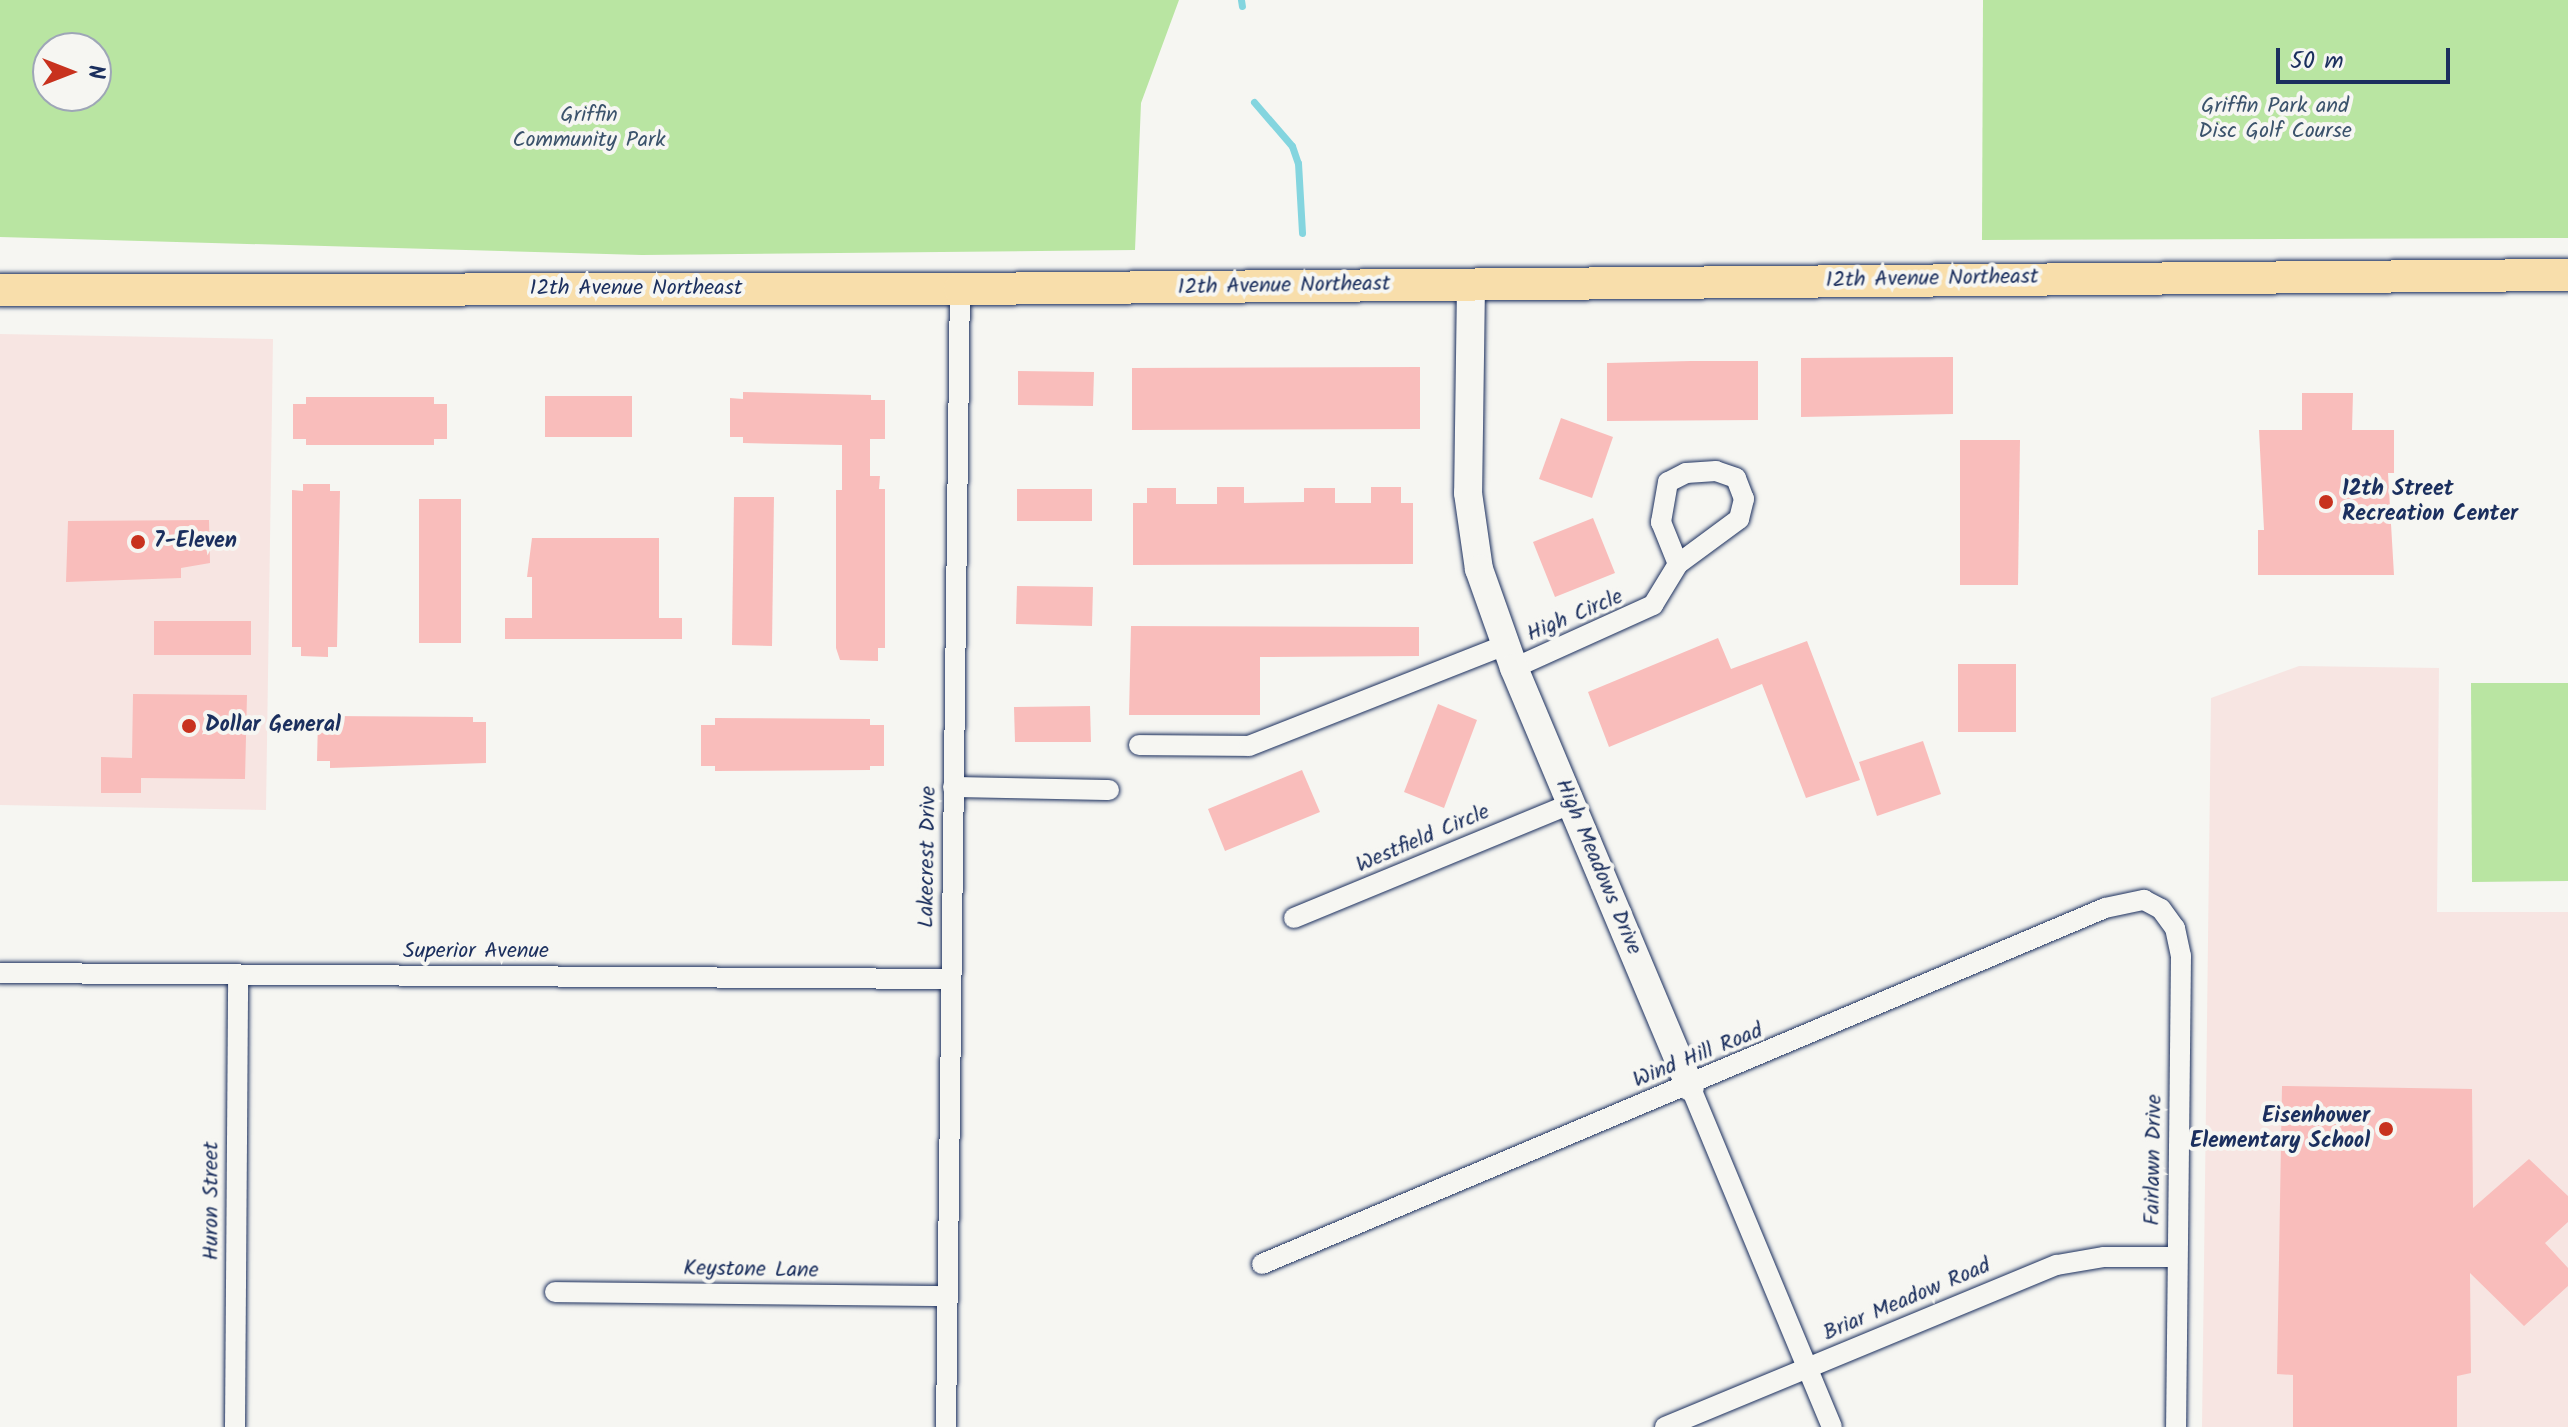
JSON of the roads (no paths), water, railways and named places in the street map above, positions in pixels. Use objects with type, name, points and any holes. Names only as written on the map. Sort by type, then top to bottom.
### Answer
[{"type":"main road","name":"12th Avenue Northeast","points":[[0,290],[960,289],[2568,275]]},
{"type":"street","name":"High Meadows Drive","points":[[1471,285],[1468,493],[1479,569],[1510,656],[1832,1427]]},
{"type":"street","name":"Lakecrest Drive","points":[[946,1427],[960,289]]},
{"type":"street","name":"High Circle","points":[[1139,745],[1249,746],[1641,614],[1665,592],[1678,564],[1739,519],[1744,499],[1736,478],[1716,471],[1686,473],[1668,482],[1661,522],[1678,564]]},
{"type":"street","points":[[953,787],[1109,790]]},
{"type":"street","name":"Westfield Circle","points":[[1294,918],[1571,804]]},
{"type":"street","name":"Wind Hill Road","points":[[1262,1264],[1690,1086],[2105,908],[2132,900],[2153,903]]},
{"type":"street","name":"Fairlawn Drive","points":[[2153,903],[2175,928],[2181,956],[2176,1427]]},
{"type":"street","name":"Superior Avenue","points":[[0,973],[951,979]]},
{"type":"street","name":"Huron Street","points":[[235,1427],[238,975]]},
{"type":"street","name":"Briar Meadow Road","points":[[1665,1427],[2057,1265],[2104,1257],[2177,1257]]},
{"type":"street","name":"Keystone Lane","points":[[555,1292],[947,1296]]},
{"type":"waterway","points":[[1241,0],[1242,6]]},
{"type":"waterway","points":[[1254,102],[1292,146],[1298,163],[1302,233]]},
{"type":"place","name":"12th Street Recreation Center","points":[[2326,502]]},
{"type":"place","name":"7-Eleven","points":[[138,542]]},
{"type":"place","name":"Dollar General","points":[[189,726]]},
{"type":"place","name":"Eisenhower Elementary School","points":[[2386,1129]]},
{"type":"park label","name":"Griffin Park and Disc Golf Course","points":[[2275,118]]},
{"type":"park label","name":"Griffin Community Park","points":[[589,128]]}]
